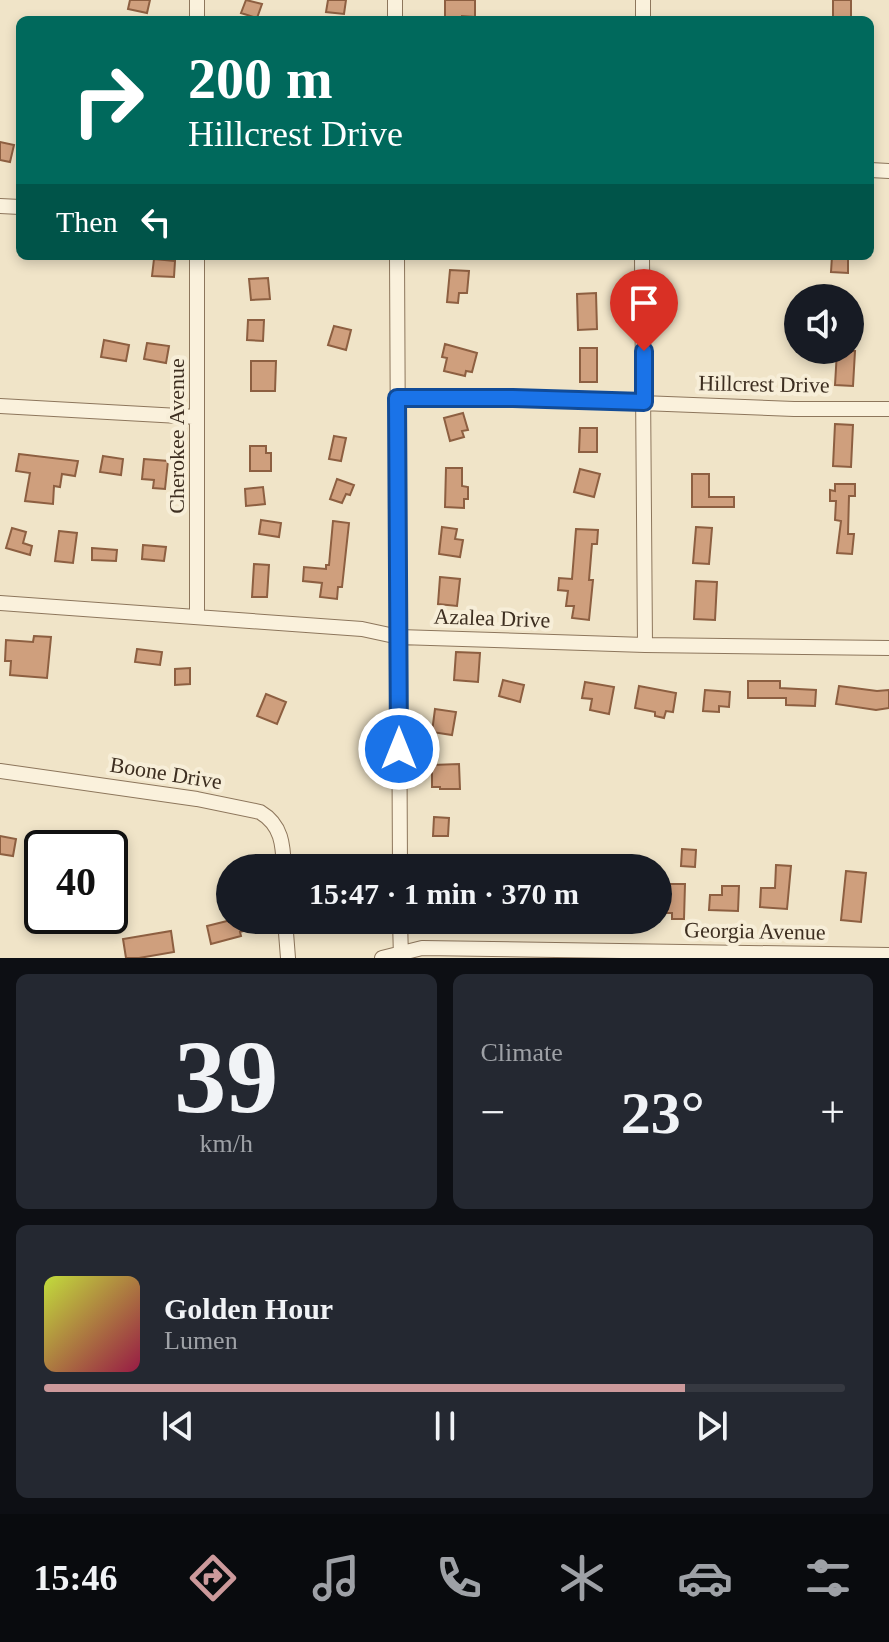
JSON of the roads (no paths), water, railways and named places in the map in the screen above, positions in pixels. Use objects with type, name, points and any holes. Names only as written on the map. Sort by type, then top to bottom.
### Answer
[{"type":"street","name":"Cherokee Avenue","points":[[197,260],[197,617]]},
{"type":"street","points":[[397,260],[400,854]]},
{"type":"street","points":[[642,260],[645,645]]},
{"type":"street","name":"Hillcrest Drive","points":[[397,398],[513,398],[794,409],[889,409]]},
{"type":"street","points":[[0,406],[197,417]]},
{"type":"street","name":"Azalea Drive","points":[[0,603],[362,629],[399,637],[645,645],[889,648]]},
{"type":"street","name":"Boone Drive","points":[[0,771],[197,799],[260,812],[269,817],[280,833],[283,854]]},
{"type":"street","points":[[286,934],[288,958]]},
{"type":"street","points":[[400,934],[400,956]]},
{"type":"street","name":"Georgia Avenue","points":[[382,958],[400,956],[422,948],[676,955],[889,955]]}]
